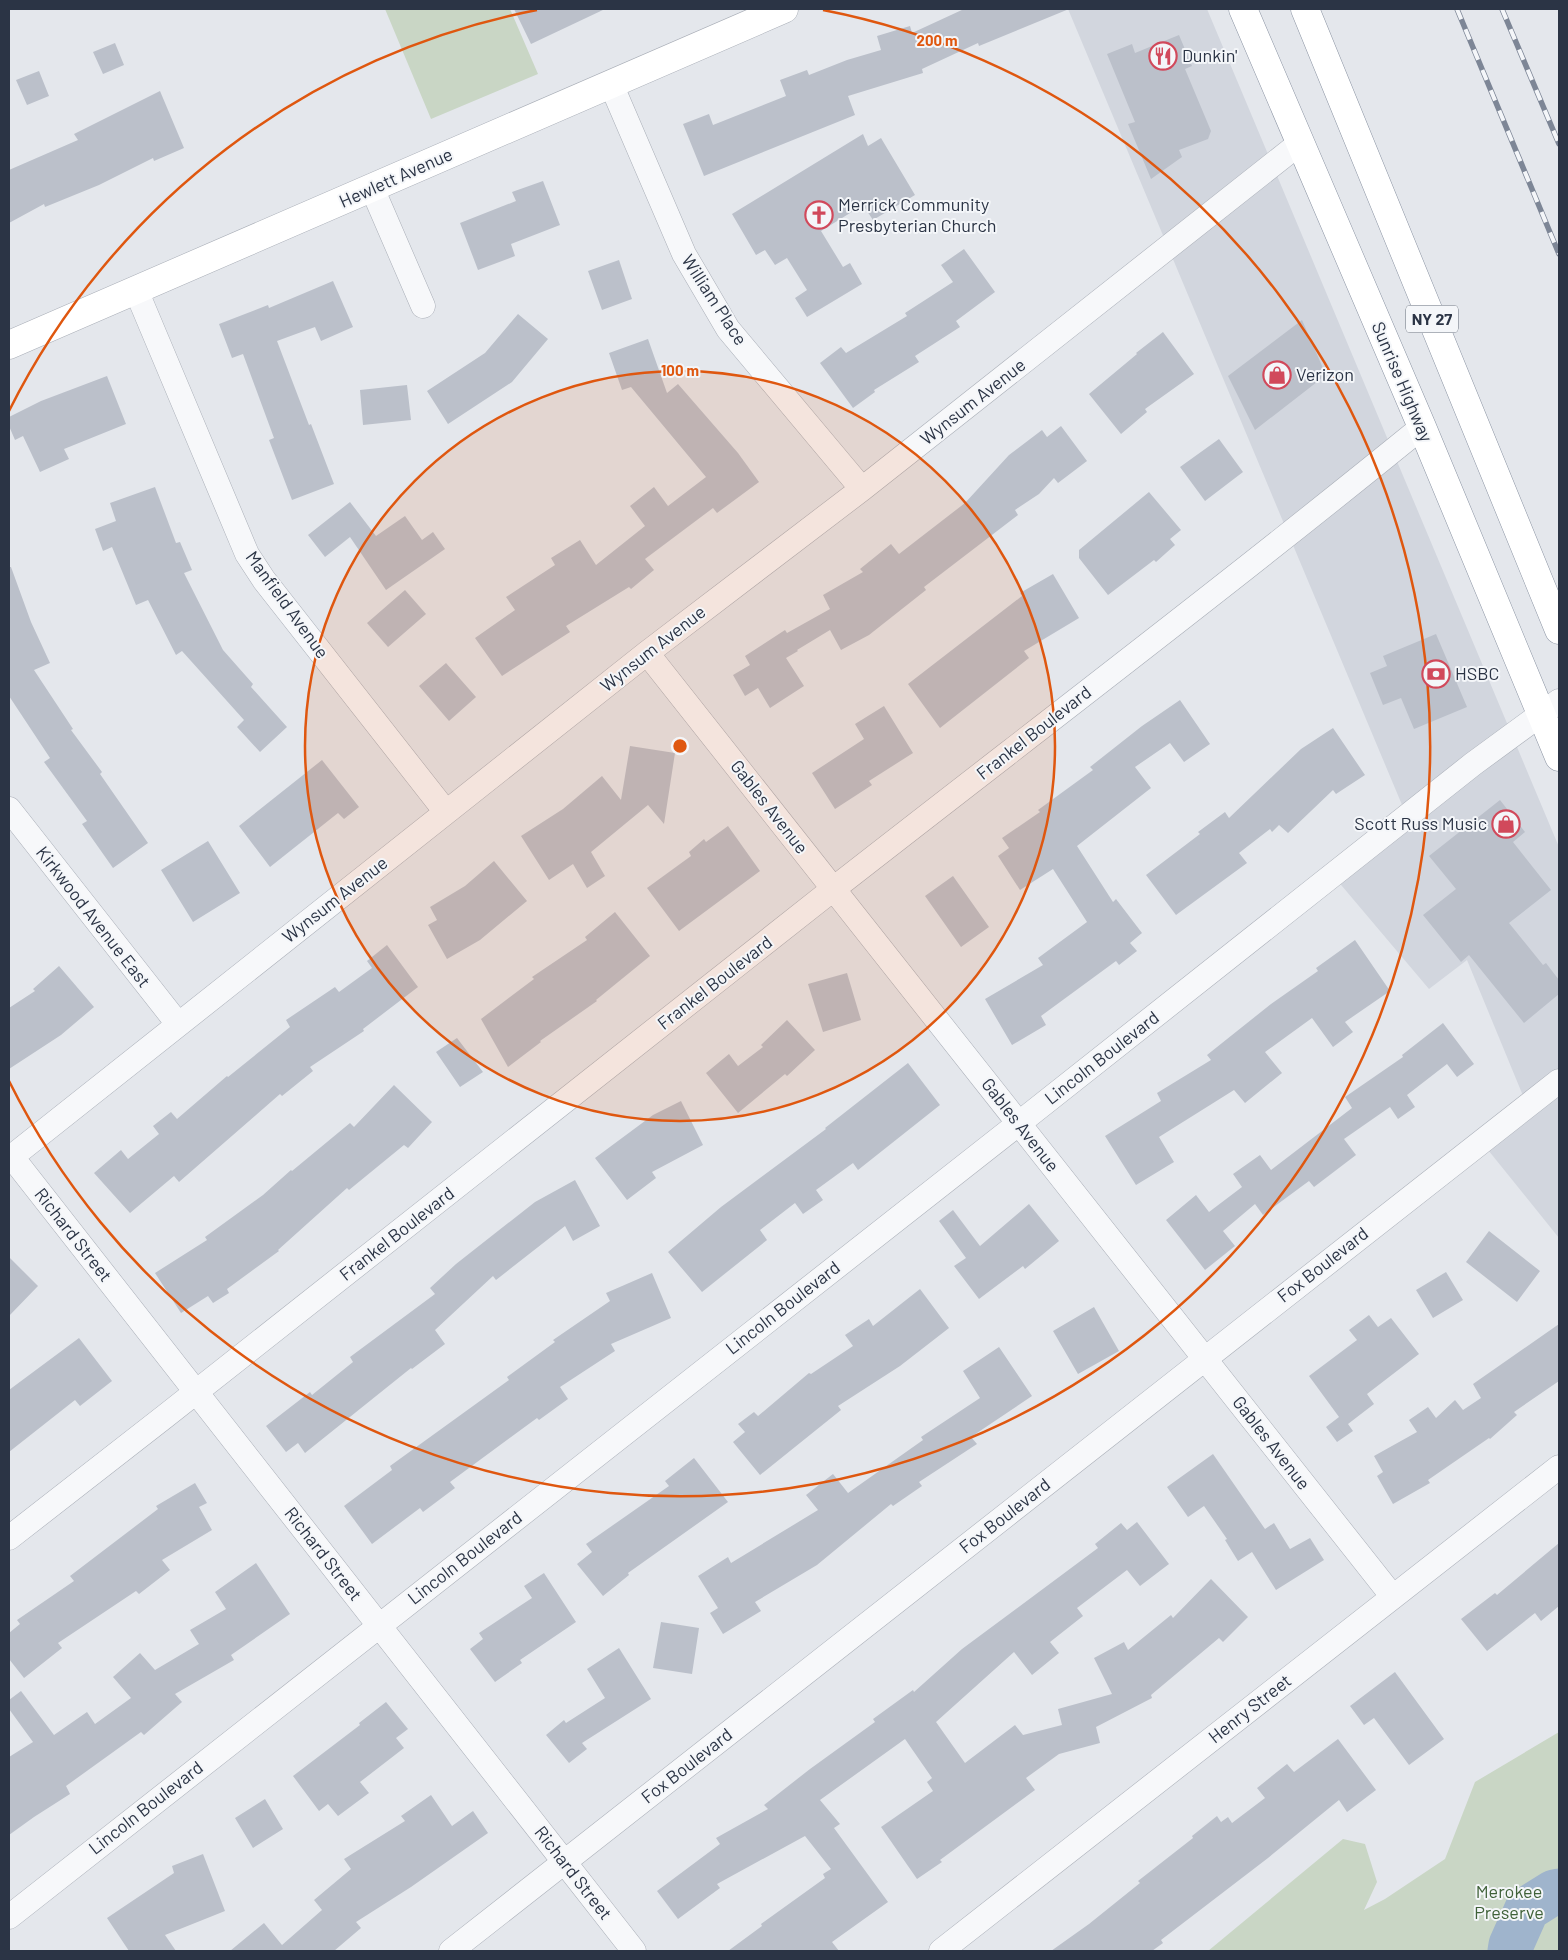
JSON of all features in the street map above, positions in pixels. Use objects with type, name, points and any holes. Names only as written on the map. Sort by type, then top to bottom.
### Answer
[{"type":"main road","name":"Hewlett Avenue","points":[[9,345],[784,9]]},
{"type":"main road","name":"Sunrise Highway","points":[[1243,9],[1422,427],[1550,707],[1559,757]]},
{"type":"main road","name":"NY 27","points":[[1305,9],[1559,630]]},
{"type":"street","name":"William Place","points":[[611,84],[684,254],[728,329],[862,489]]},
{"type":"street","name":"Wynsum Avenue","points":[[10,1158],[648,652],[862,489],[1300,143]]},
{"type":"street","points":[[372,188],[424,306]]},
{"type":"street","name":"Manfield Avenue","points":[[136,290],[247,554],[264,580],[446,812]]},
{"type":"street","name":"Frankel Boulevard","points":[[9,1538],[1331,501],[1422,427]]},
{"type":"street","name":"Gables Avenue","points":[[648,652],[1018,1124],[1393,1597]]},
{"type":"street","name":"Lincoln Boulevard","points":[[9,1917],[1018,1124],[1472,764],[1550,707]]},
{"type":"street","name":"Kirkwood Avenue East","points":[[9,809],[178,1024]]},
{"type":"street","name":"Fox Boulevard","points":[[451,1951],[1559,1081]]},
{"type":"street","name":"Richard Street","points":[[10,1158],[634,1951]]},
{"type":"street","name":"Henry Street","points":[[941,1951],[1559,1467]]},
{"type":"shaded area","points":[[1068,9],[1207,9],[1559,847],[1559,1238],[1480,1140],[1526,1103],[1467,960],[1429,989],[1331,873],[1405,812]]},
{"type":"green space","points":[[385,9],[510,9],[538,74],[431,119]]},
{"type":"green space","name":"Merokee Preserve","points":[[1559,1732],[1559,1951],[1208,1951],[1343,1839],[1365,1844],[1377,1882],[1364,1910],[1385,1899],[1445,1859],[1475,1782]]},
{"type":"building","points":[[514,9],[605,9],[531,44]]},
{"type":"building","points":[[964,9],[1069,9],[979,46],[978,43],[922,69],[923,73],[848,96],[855,115],[704,176],[683,124],[709,114],[713,125],[786,96],[780,80],[807,70],[809,75],[847,60],[881,50],[877,36],[910,26],[912,33]]},
{"type":"building","points":[[1179,35],[1192,66],[1185,69],[1211,131],[1208,139],[1179,150],[1182,157],[1151,179],[1128,124],[1135,122],[1107,54],[1132,44],[1135,53]]},
{"type":"building","points":[[115,43],[124,65],[103,74],[93,52]]},
{"type":"building","points":[[39,71],[49,96],[27,105],[16,80]]},
{"type":"building","points":[[160,91],[184,148],[154,161],[153,158],[99,185],[45,207],[44,204],[9,223],[9,170],[78,140],[74,134]]},
{"type":"building","points":[[863,134],[868,146],[881,138],[915,195],[873,220],[863,205],[821,231],[843,267],[850,263],[862,284],[807,317],[795,298],[807,290],[787,258],[775,265],[765,250],[756,255],[732,214]]},
{"type":"building","points":[[543,181],[560,225],[511,244],[515,256],[478,270],[460,223],[516,201],[512,192]]},
{"type":"building","points":[[964,249],[995,292],[956,321],[960,327],[915,356],[919,362],[874,390],[875,392],[853,408],[820,363],[841,347],[846,353],[907,316],[905,313],[953,282],[941,265]]},
{"type":"building","points":[[619,260],[632,299],[602,310],[588,271]]},
{"type":"building","points":[[333,281],[353,327],[321,341],[315,327],[277,341],[334,484],[292,500],[269,440],[274,438],[243,354],[232,358],[219,324],[268,305],[269,308]]},
{"type":"building","points":[[518,314],[548,339],[512,382],[448,424],[427,391],[485,353]]},
{"type":"building","name":"Verizon","points":[[1302,320],[1326,375],[1255,430],[1228,376]]},
{"type":"building","points":[[1163,332],[1194,374],[1145,409],[1147,412],[1121,434],[1089,394]]},
{"type":"building","points":[[648,339],[667,393],[678,384],[738,453],[759,482],[717,513],[713,508],[645,559],[654,570],[631,589],[629,587],[566,626],[570,632],[502,676],[475,638],[515,610],[506,597],[555,565],[551,558],[580,540],[596,565],[645,526],[630,506],[654,487],[668,506],[706,477],[631,387],[622,390],[609,353]]},
{"type":"building","points":[[107,376],[126,424],[64,449],[69,459],[40,472],[23,436],[15,440],[9,426],[9,417],[41,401]]},
{"type":"building","points":[[407,385],[411,420],[363,425],[360,390]]},
{"type":"building","points":[[1061,426],[1087,461],[1058,483],[1054,478],[1039,494],[1015,510],[1018,515],[924,587],[926,590],[869,635],[841,650],[830,630],[786,658],[804,686],[770,708],[758,688],[745,696],[733,675],[750,665],[745,656],[785,630],[787,633],[830,609],[823,595],[863,572],[860,569],[891,544],[899,554],[965,503],[1009,455],[1042,430],[1047,437]]},
{"type":"building","points":[[1219,439],[1243,472],[1205,501],[1180,467]]},
{"type":"building","points":[[155,487],[176,543],[180,542],[192,570],[184,573],[223,650],[253,684],[251,687],[287,727],[260,752],[237,727],[244,720],[182,651],[176,655],[148,600],[136,605],[112,547],[103,551],[95,529],[116,521],[110,503]]},
{"type":"building","points":[[1149,492],[1181,530],[1170,539],[1175,545],[1156,562],[1154,560],[1108,595],[1079,558],[1079,550]]},
{"type":"building","points":[[350,502],[376,536],[405,516],[422,540],[433,532],[445,549],[386,590],[350,537],[325,557],[308,535]]},
{"type":"building","points":[[9,567],[11,567],[31,622],[50,663],[34,670],[73,729],[71,730],[102,772],[100,774],[148,843],[113,868],[82,824],[87,821],[44,762],[50,758],[9,696]]},
{"type":"building","points":[[1053,574],[1079,618],[1024,651],[1029,658],[940,728],[908,684],[1022,596],[1020,593]]},
{"type":"building","points":[[405,590],[426,614],[388,647],[367,623]]},
{"type":"building","points":[[1436,634],[1467,707],[1414,729],[1401,698],[1383,705],[1370,673],[1387,666],[1383,656]]},
{"type":"building","points":[[446,663],[476,697],[449,721],[419,686]]},
{"type":"building","points":[[1180,700],[1210,744],[1184,762],[1170,743],[1135,767],[1151,788],[1077,846],[1113,902],[1116,899],[1142,933],[1130,943],[1137,951],[1119,965],[1116,961],[1041,1016],[1046,1025],[1012,1045],[985,999],[1043,965],[1038,958],[1087,922],[1053,869],[1020,890],[998,856],[1009,848],[1002,838],[1040,812],[1038,810],[1093,770],[1090,767],[1142,726]]},
{"type":"building","points":[[884,706],[913,753],[869,781],[872,785],[835,809],[812,773],[864,739],[855,724]]},
{"type":"building","points":[[1333,728],[1365,775],[1336,794],[1333,790],[1288,833],[1279,825],[1272,832],[1270,829],[1239,853],[1247,863],[1176,915],[1146,875],[1200,834],[1198,832],[1225,812],[1229,818],[1301,749]]},
{"type":"building","points":[[630,746],[675,753],[664,824],[648,805],[591,852],[605,876],[587,888],[573,864],[549,880],[521,836],[563,809],[602,776],[621,800]]},
{"type":"building","points":[[322,760],[359,807],[344,819],[338,813],[270,867],[239,826]]},
{"type":"building","points":[[1500,800],[1525,832],[1513,842],[1551,890],[1509,923],[1543,965],[1546,963],[1559,980],[1559,994],[1524,1023],[1469,955],[1461,962],[1423,915],[1456,889],[1429,856]]},
{"type":"building","points":[[728,826],[760,871],[679,931],[647,888],[691,856],[689,852],[704,839],[706,842]]},
{"type":"building","points":[[208,841],[240,893],[193,922],[161,870]]},
{"type":"building","points":[[494,861],[527,901],[480,940],[447,959],[428,925],[437,920],[430,907],[465,886]]},
{"type":"building","points":[[953,876],[989,927],[961,947],[925,896]]},
{"type":"building","points":[[615,912],[650,956],[597,1001],[540,1041],[508,1067],[481,1019],[534,979],[532,977],[587,940],[585,937]]},
{"type":"building","points":[[1355,940],[1390,991],[1345,1022],[1353,1032],[1333,1047],[1312,1018],[1265,1052],[1282,1073],[1245,1103],[1234,1090],[1159,1137],[1174,1162],[1136,1185],[1105,1136],[1161,1101],[1157,1093],[1211,1060],[1207,1055],[1271,1004],[1318,971],[1316,968]]},
{"type":"building","points":[[387,945],[418,987],[363,1029],[364,1031],[310,1067],[313,1071],[282,1096],[280,1094],[179,1182],[174,1176],[130,1213],[94,1173],[121,1150],[128,1159],[159,1134],[153,1126],[171,1112],[177,1119],[227,1076],[290,1027],[286,1020],[335,987],[339,992],[372,968],[367,961]]},
{"type":"building","points":[[59,966],[94,1007],[61,1035],[9,1069],[9,1008],[35,991],[33,989]]},
{"type":"building","points":[[847,973],[861,1020],[823,1032],[808,984]]},
{"type":"building","points":[[787,1020],[815,1050],[787,1076],[785,1074],[738,1113],[706,1073],[729,1054],[738,1066],[763,1047],[761,1045]]},
{"type":"building","points":[[1443,1023],[1474,1064],[1457,1077],[1447,1064],[1407,1095],[1415,1107],[1398,1119],[1390,1107],[1344,1139],[1356,1155],[1314,1187],[1309,1181],[1263,1215],[1255,1204],[1223,1231],[1235,1246],[1205,1270],[1166,1220],[1196,1195],[1209,1212],[1242,1187],[1233,1174],[1260,1155],[1271,1170],[1352,1108],[1345,1097],[1403,1057],[1402,1055]]},
{"type":"building","points":[[457,1038],[483,1072],[460,1087],[436,1052]]},
{"type":"building","points":[[908,1063],[940,1105],[858,1170],[853,1163],[816,1190],[823,1200],[803,1214],[795,1203],[760,1230],[767,1240],[702,1292],[668,1252],[721,1207],[826,1129]]},
{"type":"building","points":[[394,1085],[432,1122],[408,1148],[404,1145],[349,1190],[347,1188],[279,1251],[227,1289],[229,1293],[213,1303],[208,1296],[181,1313],[155,1273],[207,1240],[205,1237],[263,1195],[350,1123],[354,1127]]},
{"type":"building","points":[[681,1101],[703,1145],[652,1172],[656,1178],[627,1200],[595,1158],[653,1115]]},
{"type":"building","points":[[575,1180],[600,1226],[573,1241],[565,1226],[496,1280],[493,1276],[435,1330],[445,1344],[411,1368],[305,1453],[298,1443],[286,1452],[266,1426],[310,1392],[312,1395],[353,1362],[350,1357],[435,1294],[430,1288],[456,1264],[535,1202]]},
{"type":"building","points":[[1029,1204],[1059,1241],[1025,1269],[1023,1266],[979,1299],[954,1266],[966,1258],[939,1221],[953,1210],[980,1246]]},
{"type":"building","points":[[1489,1231],[1540,1271],[1517,1302],[1466,1262]]},
{"type":"building","points":[[9,1257],[38,1286],[9,1316]]},
{"type":"building","points":[[1446,1272],[1463,1300],[1433,1318],[1416,1290]]},
{"type":"building","points":[[652,1273],[671,1318],[611,1344],[615,1351],[560,1387],[568,1399],[539,1420],[537,1418],[450,1482],[455,1488],[423,1512],[420,1508],[372,1544],[344,1506],[392,1470],[390,1466],[509,1380],[507,1377],[555,1342],[553,1340],[610,1301],[606,1293]]},
{"type":"building","points":[[920,1289],[949,1328],[900,1366],[838,1406],[841,1410],[760,1475],[733,1442],[745,1432],[738,1424],[754,1412],[758,1416],[809,1373],[811,1374],[853,1346],[845,1335],[869,1319],[873,1326]]},
{"type":"building","points":[[1094,1307],[1119,1351],[1078,1374],[1053,1331]]},
{"type":"building","points":[[1369,1315],[1378,1327],[1391,1318],[1419,1354],[1367,1394],[1374,1404],[1348,1424],[1353,1431],[1337,1442],[1326,1427],[1339,1417],[1309,1376],[1357,1340],[1349,1330]]},
{"type":"building","points":[[1559,1324],[1559,1381],[1514,1412],[1517,1415],[1490,1439],[1428,1480],[1430,1483],[1393,1504],[1377,1476],[1383,1472],[1374,1456],[1417,1432],[1409,1420],[1428,1407],[1436,1418],[1455,1400],[1463,1410],[1481,1398],[1473,1384]]},
{"type":"building","points":[[79,1338],[112,1381],[80,1406],[75,1400],[9,1452],[9,1390]]},
{"type":"building","points":[[999,1347],[1032,1396],[971,1437],[977,1444],[919,1482],[922,1486],[893,1506],[891,1504],[817,1565],[755,1602],[761,1611],[723,1634],[710,1613],[718,1608],[698,1576],[728,1557],[731,1563],[818,1510],[806,1495],[833,1474],[848,1493],[923,1440],[921,1437],[980,1398],[963,1371]]},
{"type":"building","points":[[1213,1454],[1265,1529],[1274,1523],[1290,1549],[1310,1538],[1324,1560],[1276,1590],[1252,1552],[1238,1561],[1225,1540],[1227,1539],[1204,1506],[1188,1517],[1167,1487]]},
{"type":"building","points":[[694,1458],[728,1502],[628,1573],[629,1575],[603,1596],[577,1564],[592,1552],[586,1544],[669,1486],[665,1481]]},
{"type":"building","points":[[195,1483],[207,1503],[199,1507],[212,1530],[162,1560],[170,1570],[139,1594],[136,1591],[58,1643],[62,1648],[24,1678],[9,1659],[9,1633],[20,1624],[17,1620],[74,1581],[70,1576],[158,1509],[156,1506]]},
{"type":"building","points":[[1137,1522],[1169,1564],[1140,1586],[1127,1570],[1077,1608],[1083,1616],[1050,1642],[1059,1653],[1032,1675],[1014,1652],[936,1722],[965,1763],[1015,1725],[1023,1735],[1062,1725],[1058,1709],[1112,1694],[1094,1658],[1124,1642],[1128,1650],[1171,1615],[1173,1618],[1211,1579],[1248,1617],[1223,1642],[1219,1638],[1151,1695],[1152,1698],[1096,1727],[1100,1743],[1059,1754],[1026,1778],[1035,1790],[917,1879],[881,1827],[933,1791],[927,1782],[932,1778],[905,1739],[820,1800],[840,1824],[834,1828],[888,1902],[832,1942],[839,1951],[728,1951],[762,1926],[761,1924],[825,1878],[823,1874],[831,1869],[805,1836],[717,1884],[720,1888],[678,1919],[657,1891],[720,1844],[716,1838],[768,1809],[764,1805],[875,1722],[873,1719],[913,1690],[914,1692],[962,1649],[1098,1548],[1095,1544],[1121,1523],[1127,1530]]},
{"type":"building","points":[[1559,1543],[1559,1606],[1541,1621],[1535,1613],[1487,1651],[1461,1619],[1495,1593],[1497,1595]]},
{"type":"building","points":[[256,1563],[290,1614],[231,1655],[234,1660],[175,1694],[182,1702],[144,1735],[141,1732],[66,1786],[70,1794],[9,1835],[9,1757],[33,1742],[9,1709],[9,1700],[21,1691],[54,1735],[87,1712],[95,1724],[131,1698],[113,1677],[140,1653],[155,1670],[199,1644],[190,1630],[226,1609],[215,1592]]},
{"type":"building","points":[[544,1573],[576,1622],[520,1660],[522,1663],[495,1682],[470,1649],[483,1639],[479,1633],[532,1598],[524,1586]]},
{"type":"building","points":[[661,1622],[699,1628],[692,1674],[653,1668]]},
{"type":"building","points":[[619,1648],[651,1699],[582,1743],[587,1749],[569,1763],[546,1735],[564,1720],[566,1723],[605,1698],[587,1669]]},
{"type":"building","points":[[1395,1672],[1444,1739],[1409,1765],[1374,1718],[1364,1725],[1350,1706]]},
{"type":"building","points":[[386,1702],[408,1729],[396,1738],[404,1748],[360,1782],[369,1793],[338,1816],[328,1804],[319,1811],[293,1776],[360,1725],[359,1723]]},
{"type":"building","points":[[1338,1739],[1376,1790],[1347,1812],[1339,1800],[1268,1858],[1161,1940],[1163,1943],[1152,1951],[1051,1951],[1089,1924],[1140,1883],[1138,1881],[1193,1838],[1192,1836],[1217,1816],[1221,1822],[1228,1817],[1232,1823],[1265,1798],[1257,1788],[1287,1764],[1294,1772]]},
{"type":"building","points":[[431,1795],[452,1826],[473,1811],[488,1833],[411,1887],[356,1922],[361,1928],[334,1951],[230,1951],[264,1923],[282,1945],[322,1910],[314,1900],[351,1869],[344,1859],[405,1821],[401,1816]]},
{"type":"building","points":[[265,1799],[283,1829],[253,1848],[235,1818]]},
{"type":"building","points":[[203,1854],[225,1911],[165,1935],[176,1951],[129,1951],[107,1918],[174,1873],[172,1866]]},
{"type":"waterway","points":[[1510,1951],[1527,1909],[1554,1892],[1559,1891]]},
{"type":"railway","points":[[1457,9],[1559,254]]},
{"type":"railway","points":[[1502,9],[1559,144]]},
{"type":"place","name":"Dunkin'","points":[[1163,56]]},
{"type":"place","name":"Merrick Community Presbyterian Church","points":[[819,215]]},
{"type":"place","name":"Verizon","points":[[1277,375]]},
{"type":"place","name":"HSBC","points":[[1436,674]]},
{"type":"place","name":"Scott Russ Music","points":[[1506,824]]}]
